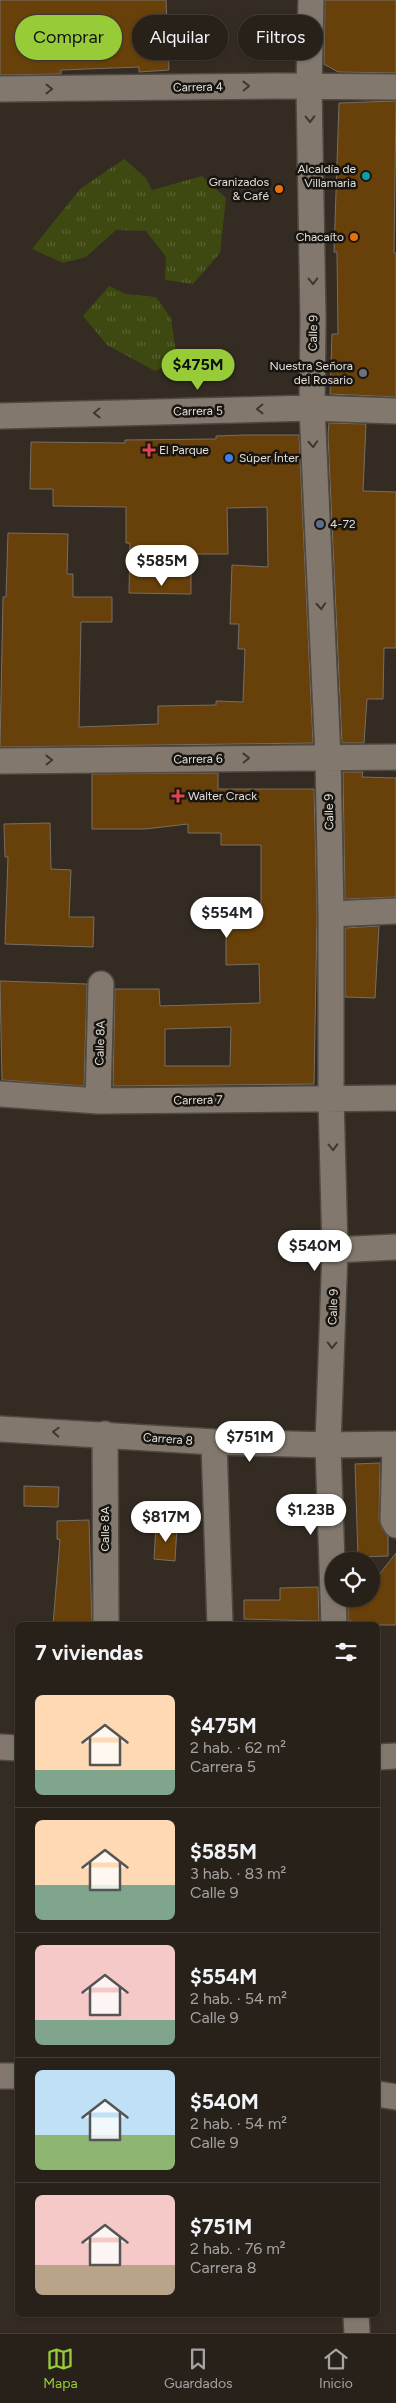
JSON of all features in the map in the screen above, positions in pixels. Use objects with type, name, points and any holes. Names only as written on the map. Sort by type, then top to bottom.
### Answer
[{"type":"street","name":"Calle 9","points":[[311,0],[309,86],[313,320],[312,408],[328,757],[331,914],[331,1098],[335,1250],[328,1445],[334,1622]]},
{"type":"street","name":"Carrera 4","points":[[0,89],[396,87]]},
{"type":"street","name":"Carrera 5","points":[[0,416],[312,408],[396,411]]},
{"type":"street","name":"Carrera 6","points":[[0,761],[396,757]]},
{"type":"street","points":[[331,914],[396,910]]},
{"type":"street","name":"Calle 8A","points":[[98,1101],[101,984]]},
{"type":"street","name":"Carrera 7","points":[[0,1094],[98,1101],[396,1098]]},
{"type":"street","points":[[335,1250],[396,1247]]},
{"type":"street","name":"Carrera 8","points":[[0,1429],[214,1442],[328,1445],[396,1444]]},
{"type":"street","name":"Calle 8A","points":[[105,1434],[106,1622]]},
{"type":"street","points":[[214,1442],[220,1622]]},
{"type":"street","points":[[396,1444],[393,1520],[396,1525]]},
{"type":"street","points":[[0,1747],[15,1748]]},
{"type":"street","points":[[380,1757],[396,1756]]},
{"type":"street","points":[[0,2076],[15,2076]]},
{"type":"street","points":[[380,2094],[396,2096]]},
{"type":"street","points":[[356,2317],[356,2333]]},
{"type":"green space","points":[[124,159],[146,178],[152,190],[202,176],[226,198],[220,253],[193,284],[165,280],[166,257],[146,231],[116,230],[86,257],[63,263],[32,249],[80,189]]},
{"type":"green space","points":[[109,286],[126,294],[156,297],[171,318],[177,360],[155,371],[107,345],[83,316]]},
{"type":"building","points":[[0,0],[166,0],[167,15],[132,15],[132,60],[169,60],[169,70],[139,72],[139,67],[61,70],[61,74],[0,75]]},
{"type":"building","points":[[325,0],[396,0],[396,73],[338,72],[324,64]]},
{"type":"building","points":[[396,101],[394,253],[396,253],[396,397],[330,394],[332,334],[338,334],[337,252],[334,252],[339,103]]},
{"type":"building","points":[[329,423],[366,424],[363,491],[396,492],[396,648],[384,648],[383,699],[367,699],[364,743],[342,743]]},
{"type":"building","points":[[299,435],[313,743],[0,747],[3,597],[6,597],[8,533],[68,534],[67,574],[73,574],[73,597],[112,597],[112,622],[81,622],[79,727],[158,724],[158,706],[216,705],[216,701],[243,702],[245,649],[238,649],[239,624],[230,624],[232,565],[268,567],[267,507],[227,508],[228,554],[191,554],[191,594],[129,593],[130,543],[126,543],[126,507],[53,506],[53,489],[30,489],[31,442],[125,443],[125,440],[216,439],[216,436]]},
{"type":"building","points":[[343,772],[363,772],[362,777],[396,778],[396,897],[345,899]]},
{"type":"building","points":[[218,773],[218,789],[314,789],[317,914],[314,1084],[113,1086],[115,989],[159,989],[160,1006],[260,1003],[259,964],[226,965],[226,922],[261,921],[261,845],[221,845],[221,833],[188,833],[188,824],[145,829],[92,829],[92,774]],"holes":[[[231,1027],[230,1066],[165,1066],[165,1029]]]},
{"type":"building","points":[[50,823],[51,869],[71,870],[69,917],[94,917],[93,947],[5,944],[8,857],[5,857],[4,824]]},
{"type":"building","points":[[379,926],[375,998],[345,997],[345,928]]},
{"type":"building","points":[[0,981],[87,984],[84,1086],[2,1080]]},
{"type":"building","points":[[380,1463],[379,1520],[381,1527],[388,1537],[388,1556],[380,1556],[380,1552],[358,1552],[355,1464]]},
{"type":"building","points":[[24,1486],[59,1487],[58,1507],[24,1506]]},
{"type":"building","points":[[89,1520],[92,1622],[53,1622],[60,1540],[57,1539],[57,1521]]},
{"type":"building","points":[[156,1525],[177,1526],[175,1561],[154,1559]]},
{"type":"building","points":[[396,1553],[396,1625],[380,1625],[380,1622],[348,1621],[348,1607],[380,1607],[380,1573]]},
{"type":"building","points":[[318,1587],[319,1621],[244,1619],[244,1600],[280,1600],[280,1588]]},
{"type":"place","name":"Alcaldía de Villamaria","points":[[366,176]]},
{"type":"place","name":"Granizados & Café","points":[[279,189]]},
{"type":"place","name":"Chacaíto","points":[[354,237]]},
{"type":"place","name":"Nuestra Señora del Rosario","points":[[363,373]]},
{"type":"place","name":"El Parque","points":[[149,450]]},
{"type":"place","name":"Súper Ínter","points":[[229,458]]},
{"type":"place","name":"4-72","points":[[320,524]]},
{"type":"place","name":"Walter Crack","points":[[178,796]]}]
